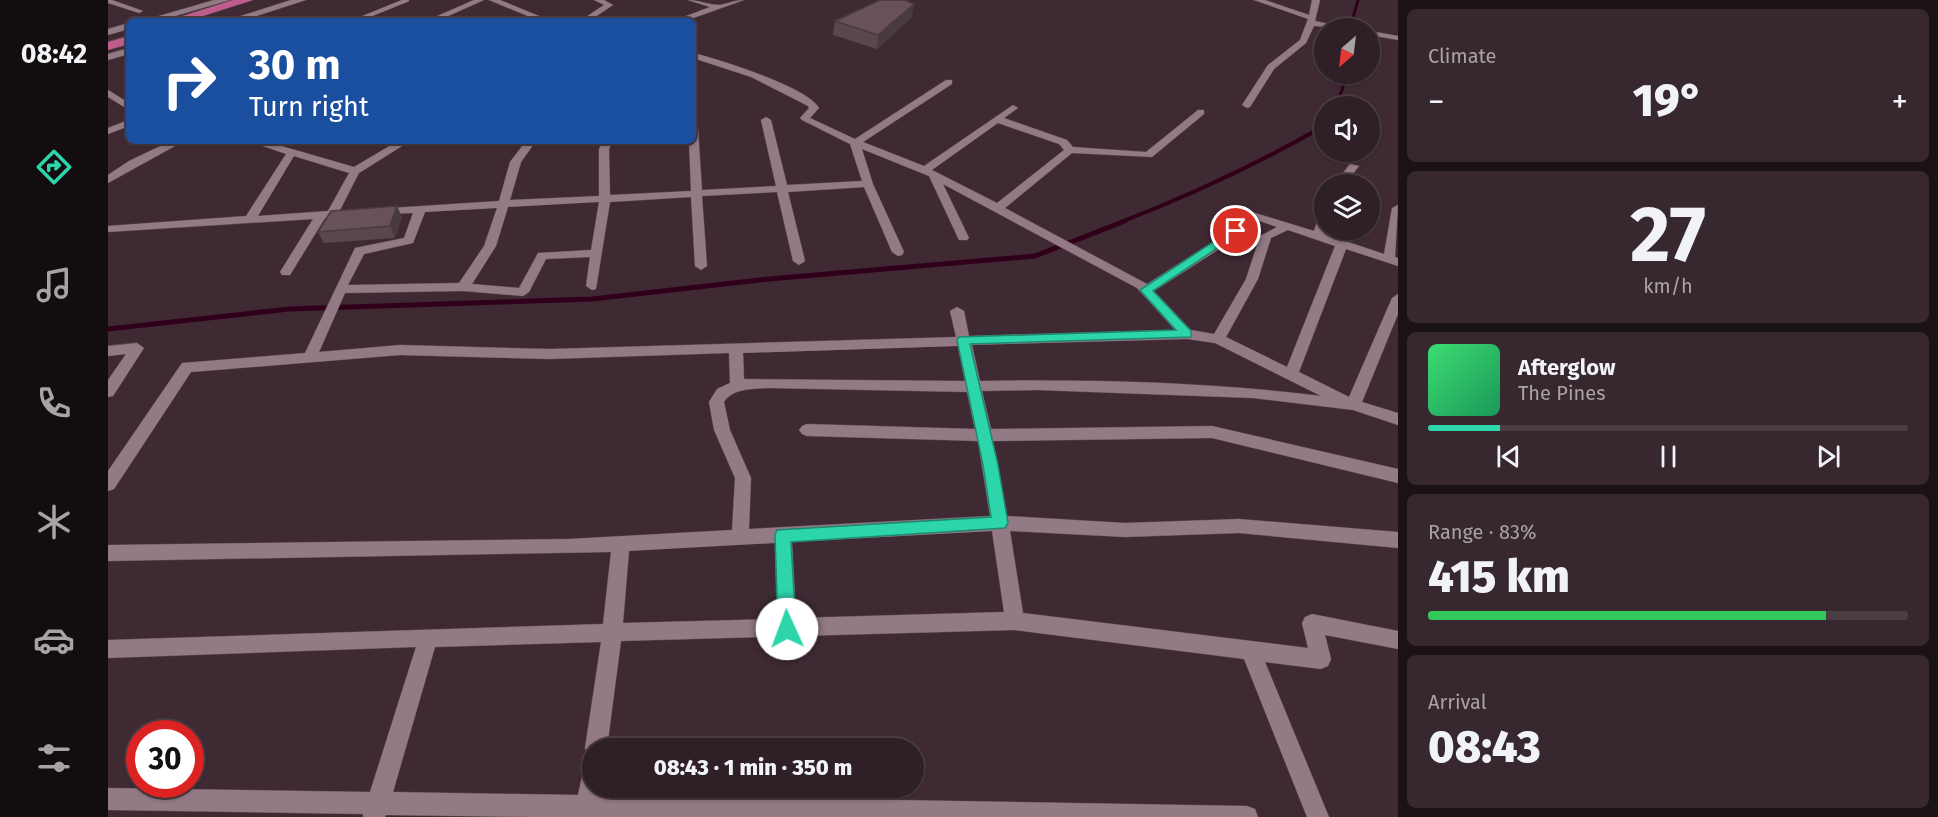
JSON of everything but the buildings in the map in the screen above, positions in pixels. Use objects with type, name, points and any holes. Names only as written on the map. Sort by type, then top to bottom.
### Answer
[{"type":"highway","points":[[184,18],[247,0]]},
{"type":"highway","points":[[208,18],[271,0]]},
{"type":"highway","points":[[108,39],[126,34]]},
{"type":"highway","points":[[108,46],[126,41]]},
{"type":"street","points":[[158,18],[225,0]]},
{"type":"street","points":[[240,18],[301,0]]},
{"type":"street","points":[[437,18],[480,0]]},
{"type":"street","points":[[493,0],[539,18]]},
{"type":"street","points":[[589,18],[609,5],[598,0]]},
{"type":"street","points":[[692,0],[717,8]]},
{"type":"street","points":[[686,18],[740,0]]},
{"type":"street","points":[[1258,0],[1314,21]]},
{"type":"street","points":[[1247,105],[1271,67],[1303,41],[1316,0]]},
{"type":"street","points":[[108,1],[139,11]]},
{"type":"street","points":[[108,32],[126,27]]},
{"type":"street","points":[[1380,35],[1398,38]]},
{"type":"street","points":[[108,57],[126,52]]},
{"type":"street","points":[[696,58],[729,64],[784,87],[812,104],[813,108],[805,118],[810,122],[855,143],[929,172],[1090,256],[1146,290],[1187,334]]},
{"type":"street","points":[[855,143],[949,82]]},
{"type":"street","points":[[108,93],[126,105]]},
{"type":"street","points":[[929,172],[1013,108]]},
{"type":"street","points":[[998,208],[1070,150],[1148,155],[1201,112]]},
{"type":"street","points":[[997,119],[1064,142],[1070,150]]},
{"type":"street","points":[[766,120],[799,261]]},
{"type":"street","points":[[108,131],[126,124]]},
{"type":"street","points":[[855,143],[868,184],[898,252]]},
{"type":"street","points":[[108,180],[133,163],[173,144]]},
{"type":"street","points":[[264,144],[355,171]]},
{"type":"street","points":[[286,272],[355,171],[400,144]]},
{"type":"street","points":[[463,287],[477,270],[494,239],[516,159],[528,144]]},
{"type":"street","points":[[592,286],[595,253],[605,199],[604,149],[606,144]]},
{"type":"street","points":[[693,144],[701,266]]},
{"type":"street","points":[[249,221],[292,152]]},
{"type":"street","points":[[1348,174],[1354,166]]},
{"type":"street","points":[[929,172],[963,238]]},
{"type":"street","points":[[108,229],[327,214],[868,184]]},
{"type":"street","points":[[1330,240],[1393,261],[1398,208]]},
{"type":"street","points":[[310,357],[338,292],[359,251],[409,240],[420,209]]},
{"type":"street","points":[[1146,290],[1223,241],[1250,216],[1258,216],[1314,235]]},
{"type":"street","points":[[1218,339],[1252,279],[1266,236],[1289,226]]},
{"type":"street","points":[[1291,374],[1342,244]]},
{"type":"street","points":[[338,292],[463,287],[523,292],[542,256],[595,253]]},
{"type":"street","points":[[1353,405],[1398,298]]},
{"type":"street","points":[[957,312],[984,435],[1015,621]]},
{"type":"street","points":[[108,484],[187,367],[400,350],[550,354],[1187,334],[1218,339],[1353,405],[1398,419]]},
{"type":"street","points":[[108,351],[137,348],[108,392]]},
{"type":"street","points":[[736,348],[737,386]]},
{"type":"street","points":[[740,537],[742,478],[722,430],[716,402],[720,395],[737,386],[769,383],[973,386],[1037,384],[1253,393],[1353,405]]},
{"type":"street","points":[[807,430],[984,435],[1212,432],[1398,476]]},
{"type":"street","points":[[108,553],[621,544],[1000,523],[1125,530],[1239,526],[1398,540]]},
{"type":"street","points":[[783,535],[787,629]]},
{"type":"street","points":[[597,738],[612,634],[621,544]]},
{"type":"street","points":[[108,649],[1015,621],[1321,659],[1312,623],[1398,640]]},
{"type":"street","points":[[376,810],[428,639]]},
{"type":"street","points":[[1250,650],[1318,817]]},
{"type":"street","points":[[108,799],[376,810],[1247,817]]},
{"type":"lane","points":[[362,18],[407,0]]},
{"type":"waterway","points":[[1353,18],[1358,0]]},
{"type":"waterway","points":[[1340,96],[1344,84]]},
{"type":"waterway","points":[[1121,222],[1224,178],[1314,132]]},
{"type":"waterway","points":[[108,329],[289,309],[592,299],[769,279],[1035,256],[1125,221]]},
{"type":"route","points":[[787,629],[783,535],[1000,523],[991,465],[963,340],[1187,334],[1146,290],[1236,231]]}]
